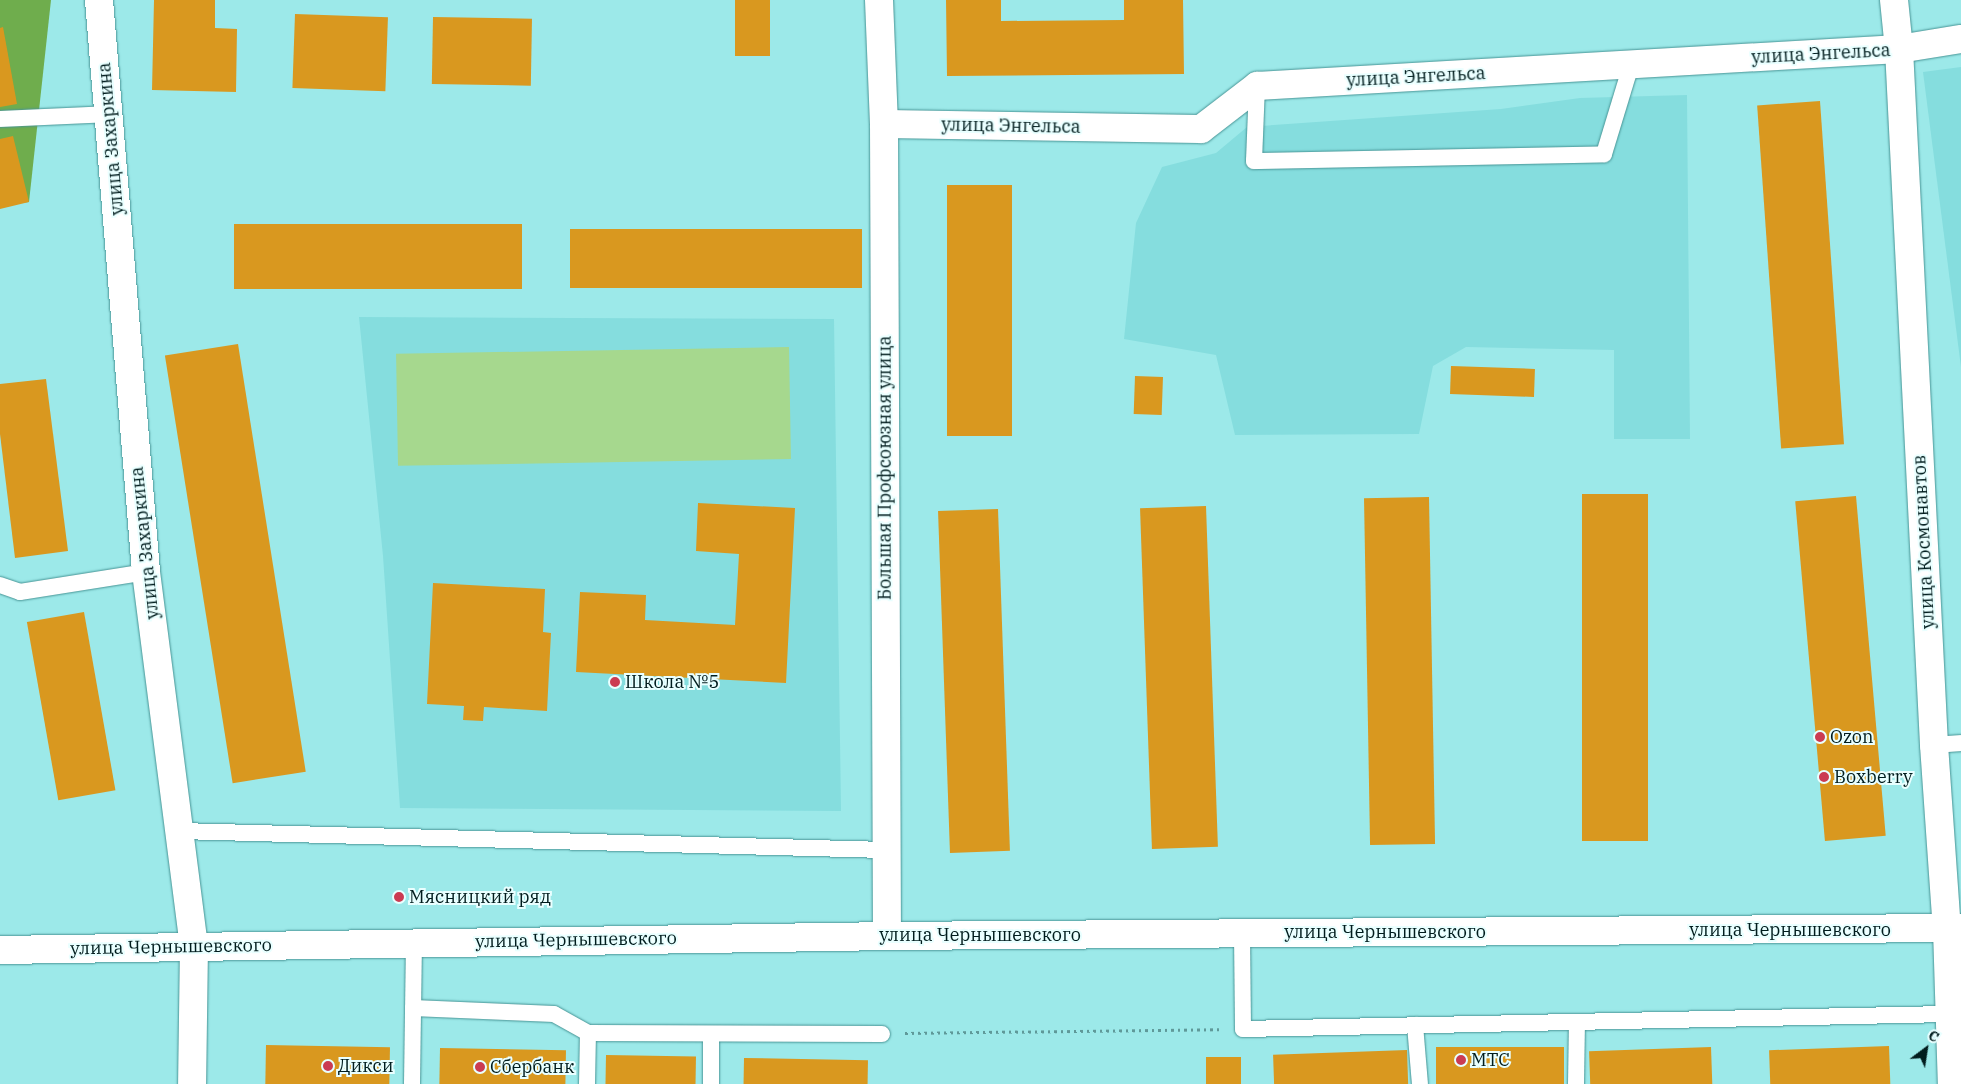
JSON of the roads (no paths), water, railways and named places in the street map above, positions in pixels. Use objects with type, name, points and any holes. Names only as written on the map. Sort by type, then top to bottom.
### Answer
[{"type":"street","name":"улица Захаркина","points":[[100,0],[146,572],[194,946],[192,1084]]},
{"type":"street","name":"Большая Профсоюзная улица","points":[[879,0],[884,124],[887,936]]},
{"type":"street","name":"улица Космонавтов","points":[[1894,0],[1899,49],[1934,745],[1954,928],[1950,1014],[1952,1084]]},
{"type":"street","name":"улица Энгельса","points":[[884,124],[1201,128],[1257,86],[1899,49],[1961,39]]},
{"type":"street","name":"улица Чернышевского","points":[[0,950],[887,936],[1954,928]]},
{"type":"lane","points":[[1257,86],[1254,161],[1604,154],[1631,65]]},
{"type":"lane","points":[[0,119],[109,114]]},
{"type":"lane","points":[[0,585],[20,592],[146,572]]},
{"type":"lane","points":[[1934,745],[1961,743]]},
{"type":"lane","points":[[179,831],[886,850]]},
{"type":"lane","points":[[1242,933],[1243,1029],[1950,1014]]},
{"type":"lane","points":[[412,1084],[414,943]]},
{"type":"lane","points":[[413,1008],[554,1014],[588,1033],[882,1034]]},
{"type":"lane","points":[[1576,1084],[1577,1022]]},
{"type":"lane","points":[[1414,1025],[1420,1084]]},
{"type":"lane","points":[[587,1084],[588,1033]]},
{"type":"lane","points":[[711,1034],[711,1084]]},
{"type":"place","name":"Школа №5","points":[[615,682]]},
{"type":"place","name":"Ozon","points":[[1820,737]]},
{"type":"place","name":"Boxberry","points":[[1824,777]]},
{"type":"place","name":"Мясницкий ряд","points":[[399,897]]},
{"type":"place","name":"МТС","points":[[1461,1060]]},
{"type":"place","name":"Дикси","points":[[328,1066]]},
{"type":"place","name":"Сбербанк","points":[[480,1067]]}]
